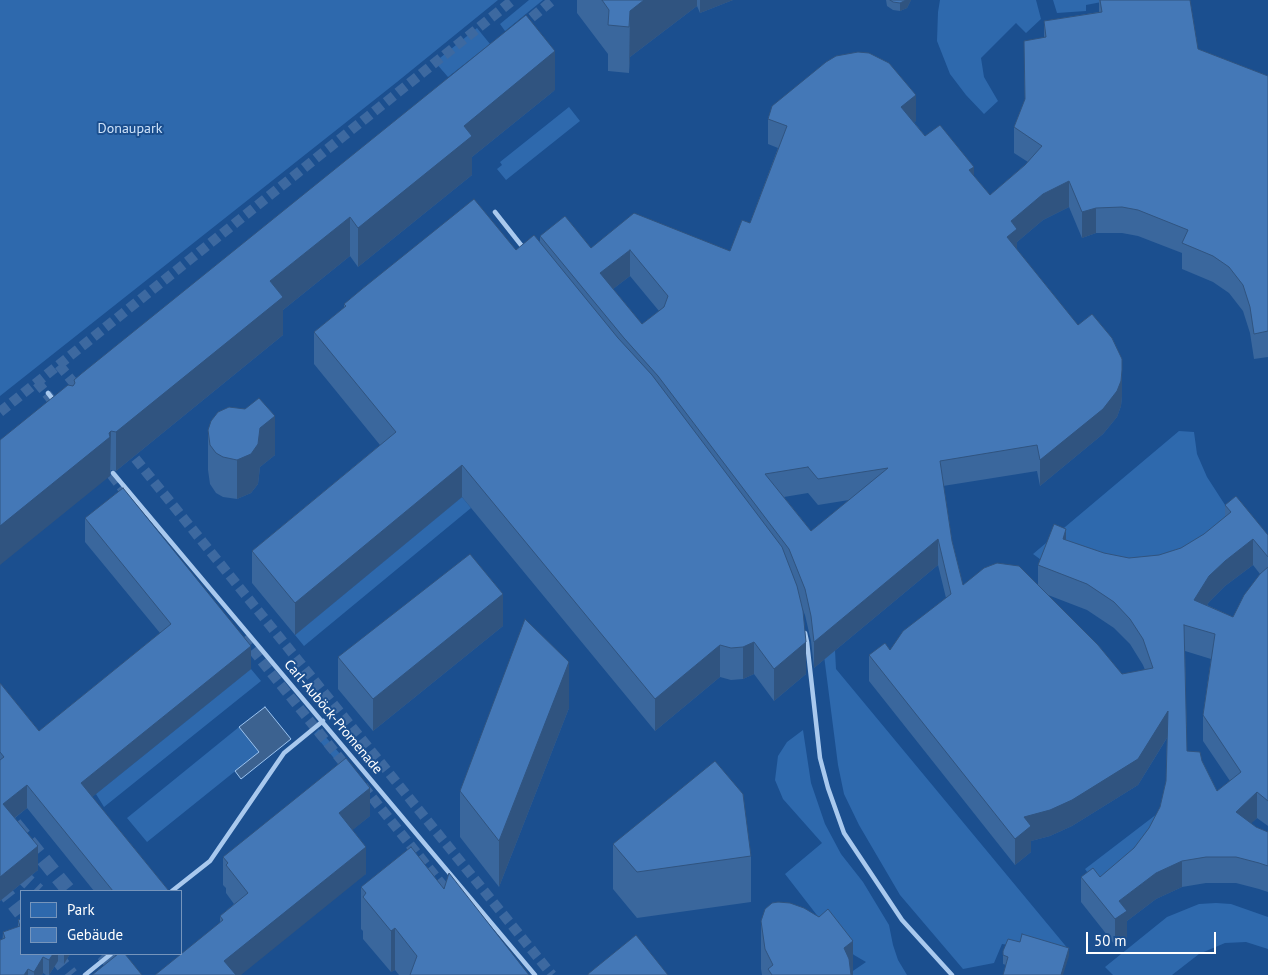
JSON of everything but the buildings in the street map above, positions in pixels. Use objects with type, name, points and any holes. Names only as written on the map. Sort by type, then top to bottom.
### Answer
[{"type":"street","points":[[495,212],[526,250]]},
{"type":"street","points":[[48,393],[60,407]]},
{"type":"street","name":"Carl-Auböck-Promenade","points":[[113,473],[535,975]]},
{"type":"street","points":[[803,625],[807,642],[820,758],[828,788],[844,833],[902,920],[952,975]]},
{"type":"street","points":[[173,890],[210,860],[284,753],[323,721]]},
{"type":"street","points":[[85,975],[110,955]]},
{"type":"green space","name":"Donaupark","points":[[0,0],[498,0],[0,396]]},
{"type":"green space","points":[[529,0],[543,0],[505,31],[500,24]]},
{"type":"green space","points":[[940,0],[1036,0],[1041,19],[1026,33],[1016,23],[981,58],[984,77],[998,101],[984,114],[950,74],[937,41]]},
{"type":"green space","points":[[1053,0],[1112,0],[1086,5],[1086,11],[1057,13]]},
{"type":"green space","points":[[477,28],[490,44],[448,77],[435,62]]},
{"type":"green space","points":[[569,107],[580,121],[506,180],[497,169],[502,165],[500,162]]},
{"type":"green space","points":[[1179,431],[1194,432],[1197,454],[1207,477],[1236,522],[1204,560],[1048,565],[1033,554]]},
{"type":"green space","points":[[462,497],[471,508],[304,646],[295,635]]},
{"type":"green space","points":[[822,640],[835,650],[836,669],[1069,950],[1068,954],[1002,944],[994,963],[963,969],[900,895],[859,825],[844,794],[838,765]]},
{"type":"green space","points":[[251,669],[261,681],[104,807],[96,794]]},
{"type":"green space","points":[[239,727],[259,752],[147,842],[127,818]]},
{"type":"green space","points":[[319,729],[367,786],[361,791],[314,734]]},
{"type":"green space","points":[[803,730],[811,783],[825,824],[841,854],[863,882],[889,925],[898,960],[907,975],[847,975],[866,962],[854,955],[830,932],[785,874],[822,843],[783,799],[775,780],[778,756],[787,742]]},
{"type":"green space","points":[[1166,807],[1106,898],[1085,869]]},
{"type":"green space","points":[[1199,904],[1231,904],[1268,917],[1268,949],[1246,942],[1225,943],[1199,954],[1172,975],[1113,975],[1105,967],[1167,917]]},
{"type":"shaded area","points":[[265,707],[291,739],[241,779],[235,771],[259,752],[239,727]]},
{"type":"tunnel","points":[[0,412],[513,0]]},
{"type":"tunnel","points":[[520,27],[553,0]]},
{"type":"tunnel","points":[[59,365],[82,393]]},
{"type":"tunnel","points":[[37,382],[54,403]]},
{"type":"tunnel","points":[[126,447],[552,975]]},
{"type":"tunnel","points":[[102,463],[130,498]]},
{"type":"tunnel","points":[[243,638],[350,771]]},
{"type":"tunnel","points":[[363,786],[452,897]]},
{"type":"tunnel","points":[[0,806],[68,890]]},
{"type":"tunnel","points":[[0,859],[37,890]]},
{"type":"tunnel","points":[[0,886],[20,912]]},
{"type":"tunnel","points":[[55,955],[71,975]]},
{"type":"tunnel","points":[[104,955],[124,975]]}]
